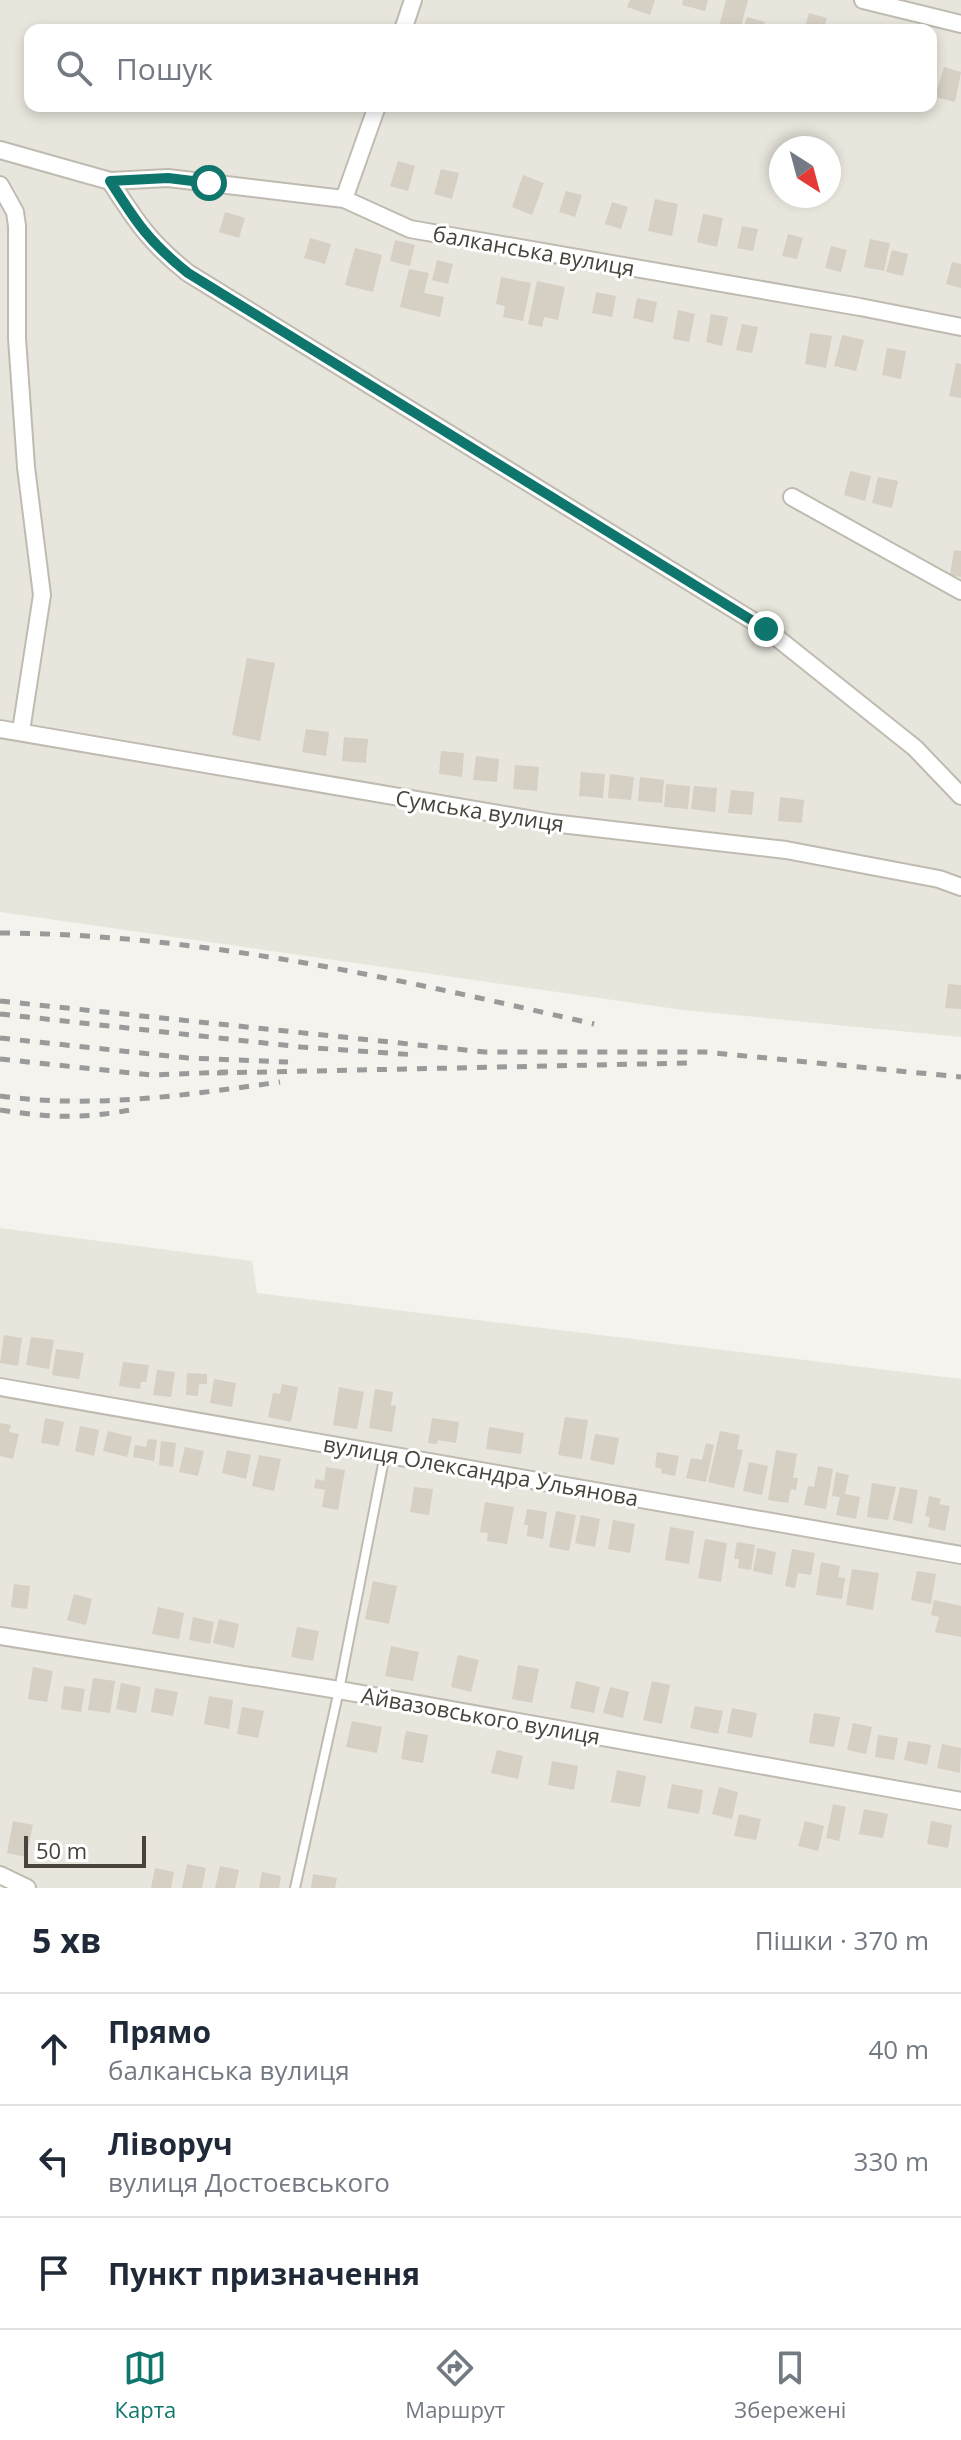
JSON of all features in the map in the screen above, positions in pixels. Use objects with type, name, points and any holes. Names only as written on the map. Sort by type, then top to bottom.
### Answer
[{"type":"street","points":[[405,24],[413,0]]},
{"type":"street","points":[[863,0],[961,24]]},
{"type":"street","points":[[344,199],[375,112]]},
{"type":"street","name":"балканська вулиця","points":[[0,150],[110,181],[168,178],[344,199],[410,229],[961,327]]},
{"type":"street","points":[[110,181],[141,229],[188,273],[766,629],[915,748],[961,796]]},
{"type":"street","points":[[0,185],[15,212],[17,226],[17,338],[26,467],[42,595],[21,731]]},
{"type":"street","points":[[792,497],[961,591]]},
{"type":"street","name":"Сумська вулиця","points":[[0,729],[552,823],[786,850],[939,879],[961,887]]},
{"type":"street","name":"вулиця Олександра Ульянова","points":[[0,1387],[961,1555]]},
{"type":"street","name":"Айвазовського вулиця","points":[[0,1636],[339,1690],[961,1801]]},
{"type":"street","points":[[0,1875],[27,1888]]},
{"type":"lane","points":[[295,1888],[339,1690],[386,1453]]},
{"type":"shaded area","points":[[0,0],[961,0],[961,1037],[683,1010],[0,912]]},
{"type":"shaded area","points":[[0,1228],[252,1261],[257,1293],[961,1379],[961,1555],[0,1385]]},
{"type":"shaded area","points":[[0,1387],[385,1454],[338,1689],[0,1635]]},
{"type":"shaded area","points":[[386,1454],[961,1556],[961,1800],[339,1689]]},
{"type":"shaded area","points":[[0,1637],[338,1690],[295,1888],[34,1888],[0,1872]]},
{"type":"shaded area","points":[[339,1690],[961,1802],[961,1888],[296,1888]]},
{"type":"building","points":[[630,0],[655,0],[650,15],[627,7]]},
{"type":"building","points":[[683,0],[708,0],[705,11],[682,5]]},
{"type":"building","points":[[726,0],[748,0],[742,24],[720,24]]},
{"type":"building","points":[[809,13],[827,18],[825,24],[806,24]]},
{"type":"building","points":[[747,17],[765,22],[764,24],[745,24]]},
{"type":"building","points":[[944,67],[961,72],[955,102],[937,98]]},
{"type":"building","points":[[398,161],[415,166],[408,191],[390,186]]},
{"type":"building","points":[[441,169],[459,173],[452,199],[434,194]]},
{"type":"building","points":[[523,175],[544,183],[532,215],[512,207]]},
{"type":"building","points":[[566,191],[582,195],[575,217],[559,212]]},
{"type":"building","points":[[655,199],[678,204],[672,236],[648,231]]},
{"type":"building","points":[[612,202],[628,207],[621,229],[605,224]]},
{"type":"building","points":[[225,212],[245,218],[239,238],[219,232]]},
{"type":"building","points":[[703,214],[723,218],[717,247],[697,242]]},
{"type":"building","points":[[742,226],[758,229],[753,251],[737,248]]},
{"type":"building","points":[[788,234],[803,238],[797,259],[782,256]]},
{"type":"building","points":[[310,238],[331,244],[325,264],[304,258]]},
{"type":"building","points":[[870,239],[890,243],[884,271],[864,267]]},
{"type":"building","points":[[395,240],[415,245],[410,266],[390,261]]},
{"type":"building","points":[[831,246],[847,250],[841,272],[825,268]]},
{"type":"building","points":[[355,248],[382,255],[373,292],[345,285]]},
{"type":"building","points":[[892,250],[908,254],[903,276],[886,272]]},
{"type":"building","points":[[437,260],[453,264],[448,284],[432,280]]},
{"type":"building","points":[[952,262],[961,264],[961,288],[946,284]]},
{"type":"building","points":[[409,269],[429,273],[424,293],[444,297],[440,317],[400,307]]},
{"type":"building","points":[[501,277],[531,283],[523,321],[503,317],[505,306],[496,304]]},
{"type":"building","points":[[537,281],[565,287],[558,320],[544,317],[542,327],[528,324]]},
{"type":"building","points":[[596,292],[616,296],[612,317],[592,313]]},
{"type":"building","points":[[637,298],[657,302],[653,323],[633,318]]},
{"type":"building","points":[[678,310],[695,314],[689,342],[673,339]]},
{"type":"building","points":[[711,314],[728,317],[722,346],[706,342]]},
{"type":"building","points":[[742,324],[758,327],[752,353],[736,350]]},
{"type":"building","points":[[810,333],[832,336],[826,368],[805,364]]},
{"type":"building","points":[[842,335],[864,340],[856,371],[834,366]]},
{"type":"building","points":[[887,348],[906,351],[901,379],[882,375]]},
{"type":"building","points":[[956,363],[961,364],[961,398],[949,396]]},
{"type":"building","points":[[850,471],[871,476],[865,501],[844,495]]},
{"type":"building","points":[[878,477],[898,481],[892,508],[872,503]]},
{"type":"building","points":[[954,550],[961,551],[961,577],[950,575]]},
{"type":"building","points":[[247,658],[275,663],[260,741],[232,735]]},
{"type":"building","points":[[306,729],[329,732],[326,756],[302,752]]},
{"type":"building","points":[[344,737],[368,739],[366,763],[342,761]]},
{"type":"building","points":[[441,751],[464,753],[462,777],[439,774]]},
{"type":"building","points":[[476,756],[499,759],[497,782],[473,780]]},
{"type":"building","points":[[515,765],[539,767],[537,791],[513,789]]},
{"type":"building","points":[[581,772],[605,774],[603,798],[579,796]]},
{"type":"building","points":[[610,774],[634,777],[631,800],[608,798]]},
{"type":"building","points":[[640,777],[664,780],[662,803],[638,801]]},
{"type":"building","points":[[666,784],[690,786],[688,809],[664,807]]},
{"type":"building","points":[[694,786],[717,788],[715,812],[691,809]]},
{"type":"building","points":[[731,790],[754,792],[752,815],[728,813]]},
{"type":"building","points":[[780,797],[804,800],[802,823],[778,821]]},
{"type":"building","points":[[948,984],[961,985],[961,1009],[945,1008]]},
{"type":"building","points":[[4,1335],[22,1338],[18,1366],[0,1363]]},
{"type":"building","points":[[31,1337],[54,1340],[49,1369],[26,1365]]},
{"type":"building","points":[[56,1349],[84,1353],[79,1379],[52,1375]]},
{"type":"building","points":[[123,1362],[149,1365],[146,1382],[141,1382],[140,1389],[119,1386]]},
{"type":"building","points":[[157,1370],[175,1372],[171,1397],[153,1395]]},
{"type":"building","points":[[187,1373],[207,1374],[207,1384],[199,1384],[198,1396],[186,1395]]},
{"type":"building","points":[[214,1379],[236,1383],[232,1407],[210,1403]]},
{"type":"building","points":[[282,1384],[298,1387],[291,1422],[268,1417],[273,1393],[280,1394]]},
{"type":"building","points":[[339,1387],[364,1392],[357,1429],[333,1425]]},
{"type":"building","points":[[375,1389],[393,1392],[391,1405],[396,1406],[392,1432],[369,1428]]},
{"type":"building","points":[[565,1417],[588,1420],[582,1459],[558,1455]]},
{"type":"building","points":[[45,1418],[64,1422],[59,1446],[41,1443]]},
{"type":"building","points":[[432,1418],[459,1422],[456,1443],[438,1440],[437,1444],[428,1443]]},
{"type":"building","points":[[0,1423],[11,1425],[9,1432],[19,1434],[13,1459],[0,1456]]},
{"type":"building","points":[[80,1426],[99,1430],[94,1456],[75,1451]]},
{"type":"building","points":[[489,1427],[524,1433],[521,1454],[486,1449]]},
{"type":"building","points":[[108,1431],[132,1437],[127,1457],[103,1451]]},
{"type":"building","points":[[720,1431],[740,1435],[737,1449],[743,1450],[734,1488],[708,1482]]},
{"type":"building","points":[[595,1434],[619,1438],[614,1465],[590,1460]]},
{"type":"building","points":[[148,1439],[157,1440],[154,1461],[133,1457],[135,1445],[146,1447]]},
{"type":"building","points":[[161,1441],[176,1443],[173,1467],[159,1465]]},
{"type":"building","points":[[706,1443],[714,1445],[706,1482],[686,1478],[691,1458],[702,1460]]},
{"type":"building","points":[[185,1447],[204,1451],[198,1476],[179,1472]]},
{"type":"building","points":[[227,1450],[251,1455],[246,1479],[222,1473]]},
{"type":"building","points":[[776,1450],[797,1454],[793,1478],[798,1478],[796,1490],[791,1489],[788,1503],[768,1500]]},
{"type":"building","points":[[657,1452],[679,1456],[675,1476],[661,1473],[662,1469],[655,1467]]},
{"type":"building","points":[[259,1455],[281,1459],[274,1491],[252,1486]]},
{"type":"building","points":[[749,1462],[768,1466],[762,1495],[743,1491]]},
{"type":"building","points":[[818,1466],[833,1469],[826,1509],[804,1505],[808,1486],[814,1487]]},
{"type":"building","points":[[326,1467],[345,1470],[338,1510],[322,1507],[325,1490],[314,1488],[316,1479],[324,1481]]},
{"type":"building","points":[[836,1472],[849,1475],[845,1494],[860,1497],[856,1519],[836,1515],[840,1497],[832,1496]]},
{"type":"building","points":[[872,1483],[896,1487],[888,1520],[867,1517]]},
{"type":"building","points":[[414,1487],[433,1489],[429,1515],[410,1512]]},
{"type":"building","points":[[900,1487],[918,1490],[912,1524],[893,1520]]},
{"type":"building","points":[[929,1496],[941,1499],[939,1504],[950,1506],[945,1531],[928,1527],[930,1517],[925,1516]]},
{"type":"building","points":[[485,1502],[514,1507],[507,1544],[487,1541],[488,1533],[480,1532]]},
{"type":"building","points":[[527,1509],[547,1512],[543,1539],[527,1536],[528,1525],[524,1525]]},
{"type":"building","points":[[556,1511],[576,1515],[569,1551],[549,1547]]},
{"type":"building","points":[[581,1515],[600,1519],[595,1547],[575,1543]]},
{"type":"building","points":[[613,1520],[635,1524],[630,1553],[608,1549]]},
{"type":"building","points":[[670,1527],[694,1531],[689,1564],[665,1560]]},
{"type":"building","points":[[705,1539],[727,1543],[721,1582],[698,1578]]},
{"type":"building","points":[[737,1542],[755,1545],[751,1570],[738,1568],[739,1559],[734,1559]]},
{"type":"building","points":[[757,1548],[776,1552],[772,1575],[753,1571]]},
{"type":"building","points":[[792,1549],[815,1553],[811,1575],[798,1573],[795,1588],[785,1586]]},
{"type":"building","points":[[821,1562],[840,1566],[838,1577],[845,1578],[842,1599],[816,1595]]},
{"type":"building","points":[[852,1569],[879,1573],[873,1610],[846,1605]]},
{"type":"building","points":[[917,1571],[936,1574],[931,1604],[911,1600]]},
{"type":"building","points":[[373,1581],[397,1586],[389,1624],[365,1619]]},
{"type":"building","points":[[14,1584],[30,1586],[27,1609],[11,1607]]},
{"type":"building","points":[[74,1594],[92,1599],[86,1625],[67,1620]]},
{"type":"building","points":[[934,1600],[961,1606],[961,1637],[935,1632],[939,1617],[931,1615]]},
{"type":"building","points":[[158,1607],[184,1613],[179,1639],[152,1634]]},
{"type":"building","points":[[193,1617],[214,1622],[210,1644],[189,1640]]},
{"type":"building","points":[[219,1619],[239,1624],[234,1648],[213,1643]]},
{"type":"building","points":[[297,1627],[319,1631],[313,1661],[291,1657]]},
{"type":"building","points":[[391,1646],[419,1652],[413,1681],[385,1676]]},
{"type":"building","points":[[458,1655],[479,1660],[471,1692],[451,1687]]},
{"type":"building","points":[[518,1665],[539,1669],[532,1703],[512,1699]]},
{"type":"building","points":[[33,1667],[53,1671],[47,1702],[28,1699]]},
{"type":"building","points":[[93,1678],[115,1681],[110,1713],[88,1710]]},
{"type":"building","points":[[576,1681],[600,1687],[594,1713],[570,1708]]},
{"type":"building","points":[[652,1681],[670,1685],[662,1724],[643,1720]]},
{"type":"building","points":[[121,1683],[141,1687],[136,1713],[116,1709]]},
{"type":"building","points":[[64,1686],[85,1689],[81,1712],[61,1709]]},
{"type":"building","points":[[610,1687],[629,1692],[623,1718],[603,1713]]},
{"type":"building","points":[[155,1688],[178,1692],[173,1716],[151,1712]]},
{"type":"building","points":[[209,1696],[233,1700],[229,1729],[204,1724]]},
{"type":"building","points":[[695,1706],[723,1711],[718,1734],[690,1728]]},
{"type":"building","points":[[242,1707],[264,1711],[258,1738],[237,1734]]},
{"type":"building","points":[[732,1708],[757,1713],[752,1738],[727,1733]]},
{"type":"building","points":[[814,1713],[840,1717],[834,1747],[809,1743]]},
{"type":"building","points":[[352,1721],[382,1727],[377,1753],[346,1747]]},
{"type":"building","points":[[853,1723],[872,1727],[866,1754],[847,1750]]},
{"type":"building","points":[[406,1731],[428,1735],[423,1763],[401,1759]]},
{"type":"building","points":[[878,1735],[898,1738],[894,1760],[875,1757]]},
{"type":"building","points":[[908,1741],[931,1745],[927,1765],[904,1760]]},
{"type":"building","points":[[942,1744],[961,1748],[960,1773],[937,1768]]},
{"type":"building","points":[[497,1750],[523,1756],[518,1779],[491,1773]]},
{"type":"building","points":[[552,1761],[578,1766],[574,1790],[548,1785]]},
{"type":"building","points":[[617,1770],[646,1776],[640,1807],[611,1802]]},
{"type":"building","points":[[672,1784],[703,1790],[699,1814],[667,1808]]},
{"type":"building","points":[[719,1787],[738,1792],[732,1819],[712,1814]]},
{"type":"building","points":[[833,1804],[846,1807],[839,1841],[826,1838]]},
{"type":"building","points":[[864,1809],[888,1814],[883,1838],[859,1834]]},
{"type":"building","points":[[739,1814],[761,1819],[756,1840],[734,1836]]},
{"type":"building","points":[[13,1821],[33,1825],[26,1857],[7,1853]]},
{"type":"building","points":[[805,1821],[824,1826],[818,1851],[798,1846]]},
{"type":"building","points":[[931,1821],[952,1825],[948,1848],[927,1844]]},
{"type":"building","points":[[187,1864],[206,1868],[202,1888],[182,1888]]},
{"type":"building","points":[[220,1866],[239,1870],[235,1888],[215,1888]]},
{"type":"building","points":[[155,1868],[174,1872],[171,1888],[151,1888]]},
{"type":"building","points":[[262,1872],[281,1876],[279,1888],[259,1888]]},
{"type":"building","points":[[313,1874],[337,1878],[335,1888],[311,1888]]},
{"type":"railway","points":[[0,933],[75,935],[225,950],[373,976],[594,1024]]},
{"type":"railway","points":[[0,1001],[485,1052],[705,1052],[961,1077]]},
{"type":"railway","points":[[0,1014],[301,1047],[417,1055]]},
{"type":"railway","points":[[0,1038],[188,1058],[288,1062]]},
{"type":"railway","points":[[0,1059],[151,1075],[228,1072]]},
{"type":"railway","points":[[217,1073],[689,1063]]},
{"type":"railway","points":[[0,1096],[105,1101],[175,1096],[280,1082]]},
{"type":"railway","points":[[0,1110],[68,1116],[136,1109]]},
{"type":"route","points":[[209,183],[168,178],[110,181],[141,229],[188,273],[766,629]]}]
